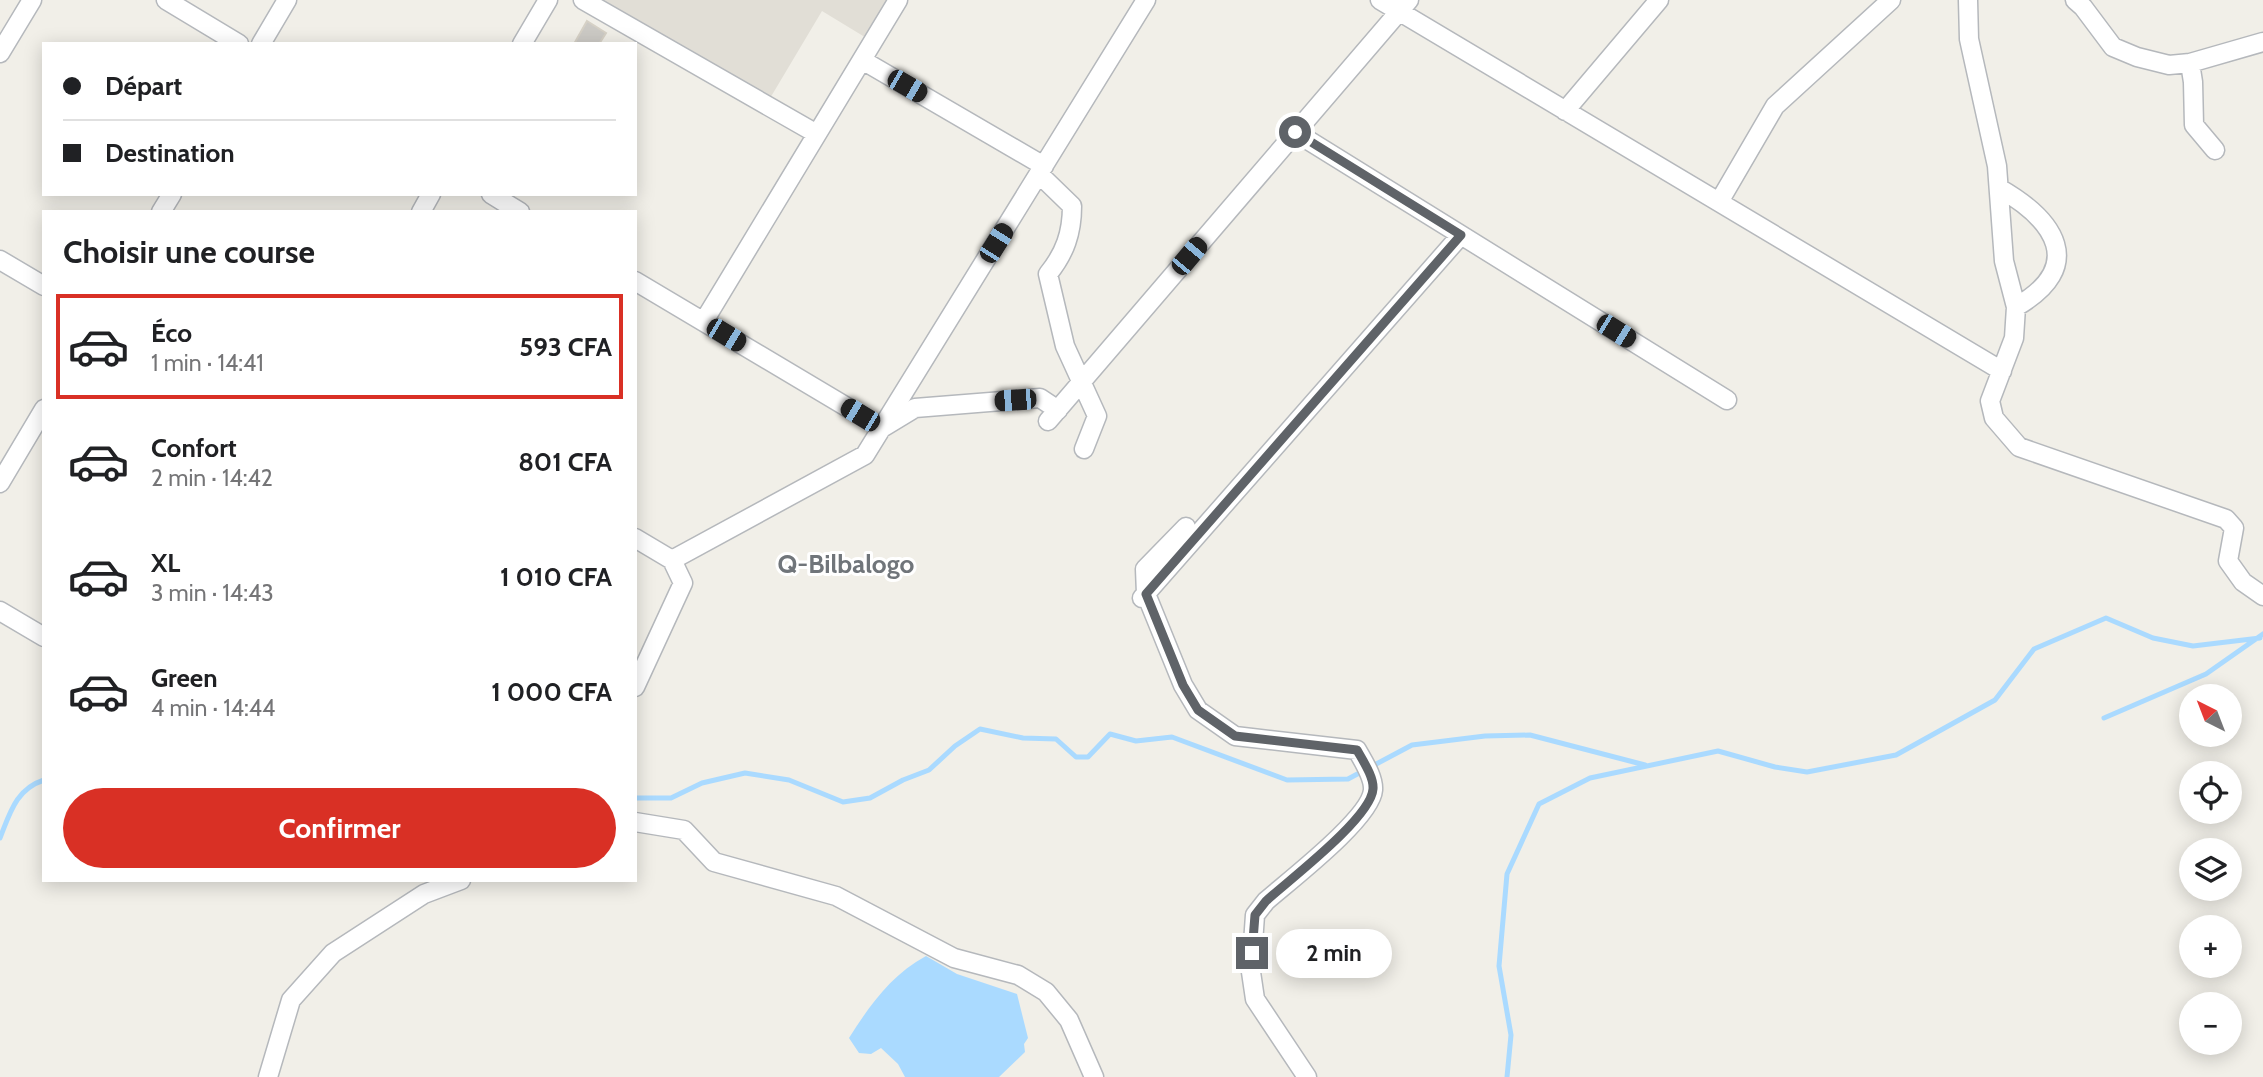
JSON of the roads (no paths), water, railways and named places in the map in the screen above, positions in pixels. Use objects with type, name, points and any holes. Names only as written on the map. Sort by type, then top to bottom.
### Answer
[{"type":"street","points":[[0,53],[32,0]]},
{"type":"street","points":[[166,0],[236,42]]},
{"type":"street","points":[[262,42],[287,0]]},
{"type":"street","points":[[523,42],[548,0]]},
{"type":"street","points":[[583,0],[817,134]]},
{"type":"street","points":[[704,321],[898,0]]},
{"type":"street","points":[[672,560],[865,455],[1146,0]]},
{"type":"street","points":[[1380,0],[1404,6],[1565,111],[2002,371]]},
{"type":"street","points":[[1565,111],[1659,0]]},
{"type":"street","points":[[1719,202],[1775,106],[1891,0]]},
{"type":"street","points":[[1968,0],[1969,39],[1988,118],[1999,188],[2004,261],[2016,307],[2014,338],[1990,401],[1994,418],[2019,447],[2226,519],[2234,528],[2228,561],[2243,582],[2263,596]]},
{"type":"street","points":[[2075,0],[2113,47],[2137,57],[2169,65],[2190,63],[2263,42]]},
{"type":"street","points":[[882,428],[915,408],[1040,398],[1053,415],[1404,6]]},
{"type":"street","points":[[862,60],[1042,170],[1072,206],[1072,224],[1063,256],[1048,274],[1065,346],[1083,380],[1097,416],[1084,449]]},
{"type":"street","points":[[2190,63],[2194,125],[2216,150]]},
{"type":"street","points":[[1295,132],[1727,400]]},
{"type":"street","points":[[1999,188],[2024,203],[2044,222],[2057,254],[2055,273],[2034,296],[2016,307]]},
{"type":"street","points":[[494,196],[517,210]]},
{"type":"street","points":[[1143,598],[1461,235]]},
{"type":"street","points":[[0,260],[42,285]]},
{"type":"street","points":[[637,282],[882,428]]},
{"type":"street","points":[[0,483],[42,412]]},
{"type":"street","points":[[1186,527],[1145,569],[1143,598],[1183,685],[1198,710],[1235,736],[1357,750],[1374,787],[1371,801],[1358,819],[1266,901],[1255,915],[1251,972],[1255,999],[1307,1077]]},
{"type":"street","points":[[637,539],[672,560],[682,583],[637,683]]},
{"type":"street","points":[[0,611],[42,635]]},
{"type":"street","points":[[637,822],[684,830],[714,862],[835,896],[954,958],[1018,975],[1046,992],[1069,1020],[1094,1077]]},
{"type":"street","points":[[268,1077],[290,1000],[333,953],[424,894],[456,882]]},
{"type":"water","points":[[926,956],[957,974],[1017,994],[1028,1038],[1024,1044],[1025,1052],[999,1077],[905,1077],[898,1064],[881,1048],[871,1054],[859,1053],[849,1038],[882,992],[902,972]]},
{"type":"waterway","points":[[1507,1077],[1511,1035],[1499,966],[1507,874],[1539,804],[1590,778],[1718,751],[1775,767],[1807,772],[1896,755],[1995,700],[2034,649],[2106,618],[2153,638],[2193,646],[2260,638]]},
{"type":"waterway","points":[[2104,718],[2206,674],[2263,634]]},
{"type":"waterway","points":[[637,798],[671,798],[702,783],[745,773],[789,780],[843,802],[870,798],[903,780],[929,770],[955,746],[980,729],[1023,738],[1056,739],[1076,757],[1088,757],[1110,734],[1136,741],[1172,737],[1287,780],[1348,779],[1412,745],[1485,736],[1530,735],[1645,765]]},
{"type":"waterway","points":[[0,838],[20,796],[42,781]]},
{"type":"district","name":"Q-Bilbalogo","points":[[846,564]]}]
